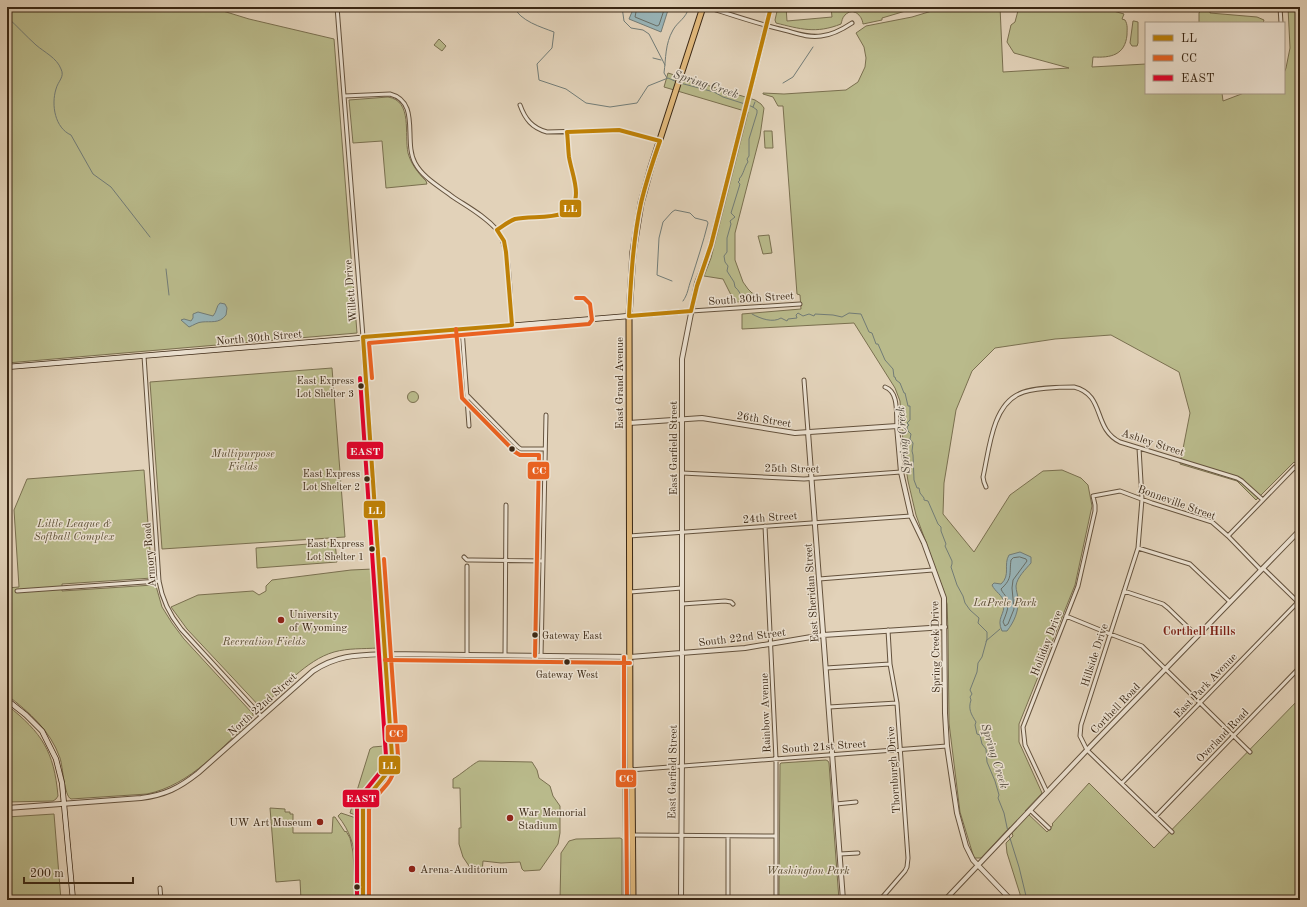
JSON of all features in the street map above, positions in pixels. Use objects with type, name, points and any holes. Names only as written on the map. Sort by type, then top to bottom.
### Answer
[{"type":"main road","name":"East Grand Avenue","points":[[633,900],[632,775],[630,770],[629,316],[633,252],[646,184],[703,7]]},
{"type":"main road","name":"South 30th Street","points":[[512,325],[629,316]]},
{"type":"main road","name":"North 30th Street","points":[[7,367],[512,325]]},
{"type":"main road","points":[[7,700],[35,723],[42,731],[52,748],[60,771],[73,900]]},
{"type":"main road","name":"East Grand Avenue","points":[[627,900],[626,775],[630,770]]},
{"type":"street","name":"Willett Drive","points":[[337,7],[363,337],[392,756],[388,773],[368,796],[363,808],[363,900]]},
{"type":"street","points":[[707,7],[766,26],[808,36],[821,36],[842,30],[852,23]]},
{"type":"street","name":"East Garfield Street","points":[[681,900],[682,359],[697,283],[710,245],[771,7]]},
{"type":"street","points":[[1280,7],[1281,22]]},
{"type":"street","points":[[344,96],[390,94],[395,95],[404,101],[408,110],[410,147],[415,164],[424,174],[483,217],[497,230],[504,241],[512,325]]},
{"type":"street","points":[[520,104],[525,117],[538,129],[547,132],[619,130],[660,142]]},
{"type":"street","points":[[497,230],[515,219],[566,214],[573,209],[576,201],[576,194],[574,175],[569,158],[567,132]]},
{"type":"street","name":"South 30th Street","points":[[629,316],[800,304]]},
{"type":"street","points":[[462,329],[469,426]]},
{"type":"street","name":"Armory Road","points":[[144,356],[159,581],[164,600],[173,619],[261,716]]},
{"type":"street","name":"East Sheridan Street","points":[[804,380],[843,900]]},
{"type":"street","name":"Ashley Street","points":[[986,487],[983,477],[998,414],[1011,398],[1026,391],[1067,387],[1081,388],[1092,396],[1103,426],[1114,439],[1237,478],[1263,500]]},
{"type":"street","name":"Spring Creek Drive","points":[[885,388],[892,392],[895,396],[901,472],[911,516],[924,543],[944,598],[946,746],[960,825],[970,854],[978,865],[1011,900]]},
{"type":"street","points":[[467,395],[516,446],[521,449],[545,449]]},
{"type":"street","points":[[541,656],[546,415]]},
{"type":"street","name":"26th Street","points":[[629,423],[702,418],[795,433],[897,426]]},
{"type":"street","name":"Hillside Drive","points":[[1139,448],[1142,500],[1138,548],[1080,730],[1082,741],[1087,750],[1172,832]]},
{"type":"street","points":[[1228,536],[1295,467],[1300,472]]},
{"type":"street","name":"25th Street","points":[[682,472],[812,478],[901,472]]},
{"type":"street","name":"Bonneville Street","points":[[1093,496],[1120,491],[1142,500],[1212,522],[1299,602]]},
{"type":"street","name":"Holliday Drive","points":[[1047,792],[1025,745],[1023,727],[1078,586],[1095,511],[1093,496]]},
{"type":"street","points":[[505,655],[506,505]]},
{"type":"street","name":"24th Street","points":[[629,536],[911,516]]},
{"type":"street","name":"Rainbow Avenue","points":[[765,526],[772,644],[776,759],[776,900]]},
{"type":"street","name":"Corthell Road","points":[[945,900],[1087,750],[1300,530]]},
{"type":"street","points":[[1138,548],[1190,564],[1230,602]]},
{"type":"street","points":[[464,557],[467,560],[543,560]]},
{"type":"street","points":[[467,566],[467,655]]},
{"type":"street","points":[[819,579],[933,570]]},
{"type":"street","points":[[18,591],[159,581]]},
{"type":"street","points":[[630,592],[682,588]]},
{"type":"street","points":[[1124,591],[1163,604],[1197,636]]},
{"type":"street","points":[[682,604],[725,601],[733,604]]},
{"type":"street","name":"East Park Avenue","points":[[1122,783],[1299,602]]},
{"type":"street","points":[[1066,616],[1142,646],[1250,752]]},
{"type":"street","name":"South 22nd Street","points":[[541,656],[630,657],[746,648],[823,635],[945,627]]},
{"type":"street","name":"Thornburgh Drive","points":[[880,900],[905,871],[908,862],[897,703],[890,664],[888,630]]},
{"type":"street","name":"North 22nd Street","points":[[7,808],[151,797],[171,791],[187,782],[198,773],[306,676],[328,662],[348,656],[385,654],[541,656]]},
{"type":"street","points":[[826,668],[890,664]]},
{"type":"street","name":"Overland Road","points":[[1156,816],[1300,667]]},
{"type":"street","points":[[829,708],[897,703]]},
{"type":"street","name":"South 21st Street","points":[[630,770],[946,746]]},
{"type":"street","points":[[836,804],[856,802]]},
{"type":"street","points":[[1030,810],[1049,828]]},
{"type":"street","points":[[633,836],[776,836]]},
{"type":"street","points":[[728,836],[728,900]]},
{"type":"street","points":[[840,854],[858,852]]},
{"type":"street","points":[[160,888],[161,900]]},
{"type":"green space","points":[[7,7],[210,7],[249,19],[334,39],[357,333],[7,363]]},
{"type":"green space","points":[[778,7],[786,7],[787,21],[832,17],[831,7],[919,7],[882,18],[882,20],[863,24],[857,13],[851,12],[844,16],[841,24],[824,29],[808,30],[776,23],[775,20]]},
{"type":"green space","name":"LaPrele Park","points":[[945,7],[1000,7],[1003,72],[1069,68],[1014,53],[1007,42],[1011,25],[1015,22],[1019,7],[1111,7],[1110,10],[1124,14],[1122,19],[1125,20],[1127,24],[1126,42],[1116,54],[1106,57],[1093,57],[1092,67],[1145,64],[1145,94],[1222,94],[1223,101],[1241,94],[1285,94],[1285,70],[1290,48],[1288,7],[1300,7],[1300,467],[1294,462],[1256,500],[1237,481],[1180,464],[1190,413],[1179,372],[1111,335],[1055,339],[995,348],[972,371],[956,410],[944,483],[943,514],[974,552],[1010,495],[1043,471],[1062,470],[1081,478],[1088,485],[1092,506],[1075,585],[1019,724],[1019,742],[1042,793],[1025,811],[1047,832],[1053,825],[1052,824],[1089,783],[1154,848],[1300,698],[1300,900],[1020,900],[1020,894],[1007,853],[1006,843],[1013,836],[1010,827],[981,858],[974,858],[960,812],[949,723],[947,604],[916,515],[904,455],[900,401],[895,388],[854,323],[742,329],[742,314],[801,309],[800,295],[797,294],[783,106],[778,106],[773,97],[763,93],[784,94],[846,90],[858,82],[865,67],[866,58],[864,47],[856,33],[866,26],[912,17]]},
{"type":"green space","points":[[1201,9],[1210,10],[1210,13],[1257,17],[1264,20],[1263,22],[1199,22],[1199,13]]},
{"type":"green space","points":[[1133,21],[1138,22],[1137,46],[1132,46],[1130,43]]},
{"type":"green space","points":[[439,39],[446,46],[442,51],[434,45]]},
{"type":"green space","points":[[668,73],[755,100],[764,108],[760,136],[735,233],[735,260],[743,282],[752,293],[758,295],[735,303],[723,279],[704,276],[711,258],[748,112],[664,87]]},
{"type":"green space","points":[[388,97],[396,100],[404,111],[409,157],[427,184],[386,188],[382,141],[353,143],[349,100]]},
{"type":"green space","points":[[764,131],[772,131],[773,148],[765,148]]},
{"type":"green space","points":[[769,235],[772,253],[763,254],[758,236]]},
{"type":"green space","name":"Multipurpose Fields","points":[[332,368],[345,537],[162,549],[150,382]]},
{"type":"green space","points":[[411,392],[415,392],[417,393],[417,401],[411,402],[408,399],[408,395]]},
{"type":"green space","name":"Little League & Softball Complex","points":[[144,470],[152,578],[62,584],[62,591],[156,586],[162,607],[172,623],[184,639],[253,714],[253,718],[205,764],[192,774],[163,789],[147,794],[71,799],[65,787],[60,758],[51,739],[24,708],[7,695],[7,588],[19,587],[14,510],[27,479]]},
{"type":"green space","points":[[335,542],[337,562],[257,568],[256,548]]},
{"type":"green space","name":"Recreation Fields","points":[[373,569],[378,648],[334,652],[314,661],[304,668],[261,708],[187,629],[171,607],[198,595],[253,591],[259,595],[266,591],[266,586],[272,580],[351,570]]},
{"type":"green space","points":[[7,705],[29,725],[44,744],[53,767],[56,780],[58,796],[53,801],[7,802]]},
{"type":"green space","points":[[384,746],[386,748],[386,760],[384,769],[363,796],[359,805],[358,816],[350,813],[370,749],[373,747]]},
{"type":"green space","name":"Washington Park","points":[[826,760],[829,763],[839,900],[779,900],[780,764]]},
{"type":"green space","name":"War Memorial Stadium","points":[[479,761],[532,762],[537,770],[539,778],[550,786],[553,796],[560,806],[560,833],[558,844],[540,870],[524,871],[520,862],[501,863],[483,861],[482,872],[476,872],[471,869],[463,857],[459,844],[459,828],[461,828],[460,788],[453,788],[453,779]]},
{"type":"green space","points":[[270,808],[285,809],[285,812],[290,812],[290,814],[293,814],[293,833],[332,833],[333,817],[335,817],[350,838],[353,852],[356,900],[301,900],[300,880],[276,882]]},
{"type":"green space","points":[[341,813],[356,818],[356,864],[351,838],[346,827],[338,816]]},
{"type":"green space","points":[[54,814],[61,900],[7,900],[7,817]]},
{"type":"green space","points":[[576,839],[622,839],[622,900],[560,900],[561,853],[569,841]]},
{"type":"water","points":[[634,7],[669,7],[661,32],[629,19]]},
{"type":"water","points":[[220,303],[225,304],[227,308],[226,315],[221,320],[215,322],[200,322],[189,327],[181,320],[184,319],[191,321],[193,314],[198,312],[213,316]]},
{"type":"water","points":[[1020,552],[1031,557],[1031,563],[1018,579],[1016,588],[1018,603],[1014,620],[1007,631],[1002,631],[1000,627],[1000,620],[1004,603],[992,585],[994,583],[1001,584],[1004,581],[1006,577],[1007,559],[1009,555]]},
{"type":"waterway","name":"Spring Creek","points":[[514,7],[526,20],[554,32],[552,48],[537,64],[539,80],[566,89],[586,103],[610,107],[637,103],[648,86],[668,78],[677,82]]},
{"type":"waterway","points":[[622,7],[624,21],[631,28],[643,30],[649,34],[665,65]]},
{"type":"waterway","points":[[667,78],[664,73],[668,41],[673,30],[684,17],[689,7]]},
{"type":"waterway","points":[[875,7],[879,11],[887,7]]},
{"type":"waterway","points":[[7,17],[59,65],[62,74],[56,89],[54,102],[54,109],[58,122],[61,127],[71,135],[93,174],[111,187],[150,237]]},
{"type":"waterway","points":[[783,83],[793,77],[813,47]]},
{"type":"waterway","points":[[653,58],[661,60]]},
{"type":"waterway","name":"Spring Creek","points":[[680,83],[714,92],[723,97],[745,104]]},
{"type":"waterway","name":"Spring Creek","points":[[753,107],[755,102]]},
{"type":"waterway","name":"Spring Creek","points":[[745,301],[735,287],[734,282],[727,271],[728,266],[725,262],[724,256],[727,252],[727,238],[731,224],[730,221],[735,217],[731,213],[740,184],[738,182],[748,162],[749,139],[757,113],[757,110],[748,105]]},
{"type":"waterway","points":[[672,281],[657,275],[659,238],[663,222],[675,210],[690,213],[695,218],[707,221],[708,223],[688,291],[683,301]]},
{"type":"waterway","points":[[166,269],[169,295]]},
{"type":"waterway","name":"Spring Creek","points":[[752,314],[767,320],[781,318],[787,321],[788,319],[797,318],[796,315],[798,313],[803,316],[809,314],[814,316],[815,314],[842,317],[849,313],[861,314],[869,332],[872,333],[885,360],[893,369],[894,377],[900,383],[905,393],[908,406],[910,406],[910,420],[907,423],[909,425],[907,427],[911,434],[910,439],[913,443],[912,451],[914,480],[924,500],[928,501],[938,524],[941,527],[946,544],[945,546],[952,561],[951,567],[965,603],[979,618],[978,623],[987,632],[987,639],[982,657],[978,663],[977,672],[970,690],[972,694],[970,697],[970,709],[976,722],[975,725],[977,734],[980,735],[982,744],[986,749],[987,762],[995,781],[999,795],[998,798],[1004,813],[1008,832]]},
{"type":"waterway","points":[[986,641],[1000,629]]},
{"type":"waterway","name":"Spring Creek","points":[[1009,835],[1027,900]]},
{"type":"transit line","name":"LL","points":[[691,311],[697,286],[711,245],[771,7]]},
{"type":"transit line","name":"LL","points":[[567,132],[619,130],[660,141]]},
{"type":"transit line","name":"LL","points":[[497,230],[515,219],[562,214],[574,203],[576,188],[569,157],[567,132]]},
{"type":"transit line","name":"LL","points":[[629,316],[638,217],[645,187],[660,141]]},
{"type":"transit line","name":"LL","points":[[497,230],[504,241],[506,252],[512,325]]},
{"type":"transit line","name":"CC","points":[[372,378],[369,343],[589,324],[592,320],[590,304],[584,298],[576,298]]},
{"type":"transit line","name":"LL","points":[[629,316],[691,311]]},
{"type":"transit line","name":"LL","points":[[363,337],[512,325]]},
{"type":"transit line","name":"CC","points":[[456,329],[462,398],[515,452],[520,455],[539,455],[535,656]]},
{"type":"transit line","name":"LL","points":[[363,337],[392,756],[387,773],[370,794],[363,808],[363,900]]},
{"type":"transit line","name":"EAST","points":[[357,900],[357,807],[365,791],[382,770],[386,756],[360,378]]},
{"type":"transit line","name":"CC","points":[[369,900],[369,809],[375,798],[392,777],[398,756],[384,559]]},
{"type":"transit line","name":"CC","points":[[624,657],[624,770],[626,776],[627,900]]},
{"type":"transit line","name":"CC","points":[[385,660],[630,663]]},
{"type":"place","name":"East Express Lot Shelter 3","points":[[361,386]]},
{"type":"place","name":"East Express Lot Shelter 2","points":[[367,479]]},
{"type":"place","name":"East Express Lot Shelter 1","points":[[372,549]]},
{"type":"place","name":"University of Wyoming","points":[[281,620]]},
{"type":"place","name":"Gateway East","points":[[535,635]]},
{"type":"place","name":"Gateway West","points":[[567,662]]},
{"type":"place","name":"War Memorial Stadium","points":[[510,818]]},
{"type":"place","name":"UW Art Museum","points":[[320,822]]},
{"type":"place","name":"Arena-Auditorium","points":[[412,869]]},
{"type":"district","name":"Corthell Hills","points":[[1199,631]]}]
